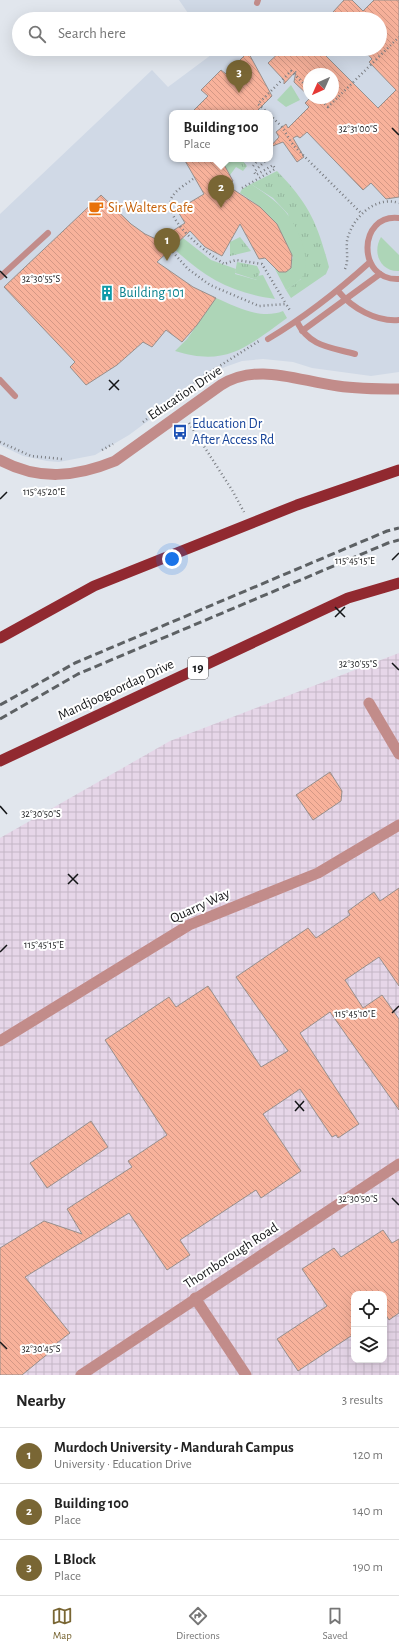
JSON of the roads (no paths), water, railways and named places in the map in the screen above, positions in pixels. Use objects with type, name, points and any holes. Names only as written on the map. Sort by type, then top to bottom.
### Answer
[{"type":"highway","points":[[0,638],[94,586],[297,506],[399,470]]},
{"type":"highway","name":"Mandjoogoordap Drive","points":[[0,761],[348,598],[399,583]]},
{"type":"street","name":"Education Drive","points":[[0,460],[22,469],[45,474],[76,474],[98,468],[116,461],[221,385],[232,379],[248,374],[271,373],[339,386],[399,389]]},
{"type":"street","points":[[369,704],[399,754]]},
{"type":"street","name":"Quarry Way","points":[[0,1041],[189,925],[318,873],[399,825]]},
{"type":"street","name":"Thornborough Road","points":[[81,1375],[399,1164]]},
{"type":"street","points":[[195,1298],[246,1375]]},
{"type":"lane","points":[[399,218],[381,222],[370,234],[367,246],[367,254],[370,262],[380,274],[393,279],[399,279]]},
{"type":"lane","points":[[0,277],[48,232]]},
{"type":"lane","points":[[268,339],[297,322],[338,291],[370,262]]},
{"type":"lane","points":[[302,331],[380,274]]},
{"type":"lane","points":[[338,291],[344,299],[367,314],[381,319],[399,320]]},
{"type":"lane","points":[[297,322],[302,331],[314,342],[355,354]]},
{"type":"lane","points":[[0,380],[15,396]]},
{"type":"railway","points":[[0,705],[75,663],[387,531],[399,528]]},
{"type":"railway","points":[[0,719],[78,674],[388,543],[399,540]]},
{"type":"place","name":"L Block","points":[[239,93]]},
{"type":"place","name":"Sir Walters Cafe","points":[[96,208]]},
{"type":"place","name":"Building 100","points":[[221,208]]},
{"type":"place","name":"Murdoch University - Mandurah Campus","points":[[167,261]]},
{"type":"place","name":"Building 101","points":[[107,293]]},
{"type":"place","name":"Education Dr After Access Rd","points":[[180,432]]}]
